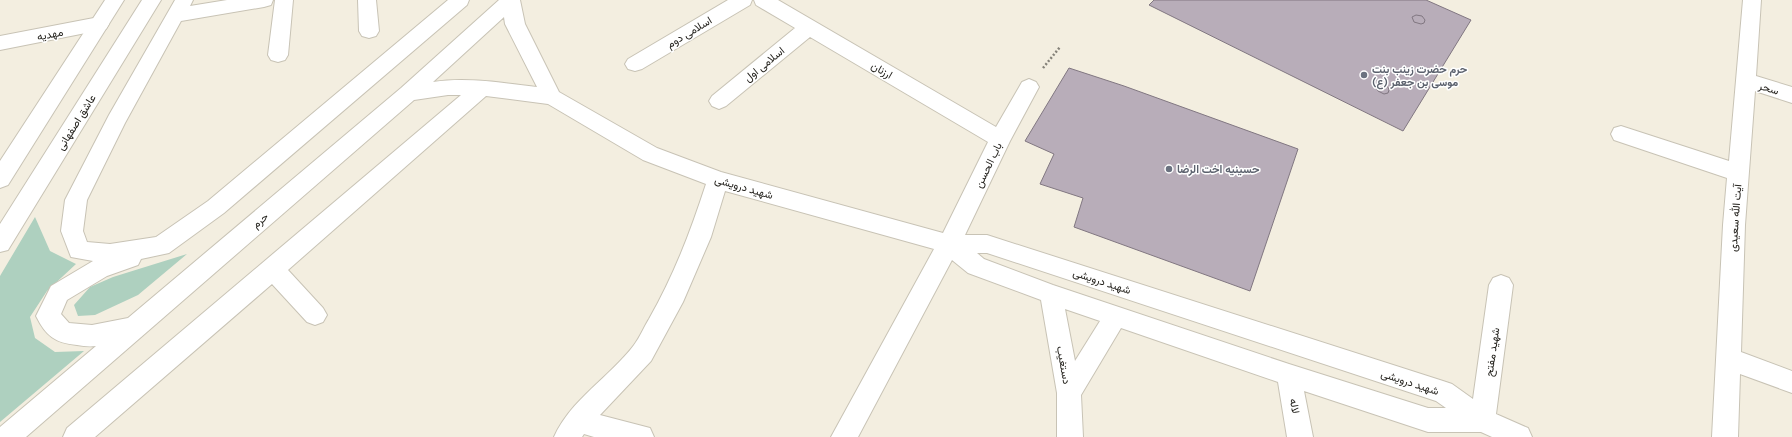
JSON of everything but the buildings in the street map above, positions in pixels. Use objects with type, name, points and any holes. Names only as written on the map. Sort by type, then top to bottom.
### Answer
[{"type":"street","points":[[3,171],[115,0]]},
{"type":"street","name":"عاشق اصفهانی","points":[[0,244],[152,0]]},
{"type":"street","points":[[161,246],[110,254],[80,250],[72,231],[76,200],[116,121],[179,8],[264,0]]},
{"type":"street","points":[[278,55],[284,0]]},
{"type":"street","points":[[367,0],[369,31]]},
{"type":"street","points":[[133,328],[92,336],[63,333],[48,316],[59,293],[99,269],[161,246],[216,207],[460,0]]},
{"type":"street","points":[[511,0],[515,24],[552,97]]},
{"type":"street","name":"حرم","points":[[7,437],[408,93],[511,0]]},
{"type":"street","name":"اسلامی دوم","points":[[635,64],[743,0]]},
{"type":"street","name":"ارزنان","points":[[763,0],[1000,139]]},
{"type":"street","name":"آیت الله سعیدی","points":[[1725,437],[1734,225],[1752,0]]},
{"type":"street","name":"مهدیه","points":[[0,43],[100,24]]},
{"type":"street","name":"اسلامی اول","points":[[719,101],[809,27]]},
{"type":"street","name":"سحر","points":[[1746,81],[1792,95]]},
{"type":"street","name":"شهید درویشی","points":[[408,93],[448,87],[482,88],[552,97],[650,154],[718,180],[950,244],[987,244],[1443,392],[1483,420]]},
{"type":"street","name":"باب الحسن","points":[[844,437],[950,244],[1000,139],[1029,87]]},
{"type":"street","points":[[76,437],[273,270],[482,88]]},
{"type":"street","points":[[1621,134],[1738,173]]},
{"type":"street","points":[[573,429],[642,353],[674,295],[700,237],[718,180]]},
{"type":"street","name":"شهید درویشی","points":[[950,244],[976,266],[1051,294],[1290,375],[1428,420],[1483,420]]},
{"type":"street","points":[[273,270],[315,315]]},
{"type":"street","name":"شهید مفتح","points":[[1483,420],[1501,285]]},
{"type":"street","name":"دستغیب","points":[[1051,294],[1069,393],[1070,437]]},
{"type":"street","points":[[1069,393],[1116,315]]},
{"type":"street","points":[[1729,360],[1792,382]]},
{"type":"street","name":"لاله","points":[[1290,375],[1300,437]]},
{"type":"street","points":[[1483,420],[1519,437]]},
{"type":"street","points":[[573,429],[641,437]]},
{"type":"green space","points":[[35,217],[50,251],[76,264],[47,291],[30,317],[35,338],[55,352],[84,351],[0,422],[0,276]]},
{"type":"green space","points":[[187,254],[138,295],[95,315],[78,316],[74,305],[90,287],[113,277]]},
{"type":"place","name":"حرم حضرت زینب بنت موسی بن جعفر (ع)","points":[[1364,75]]},
{"type":"place","name":"حسینیه اخت الرضا","points":[[1169,169]]}]
